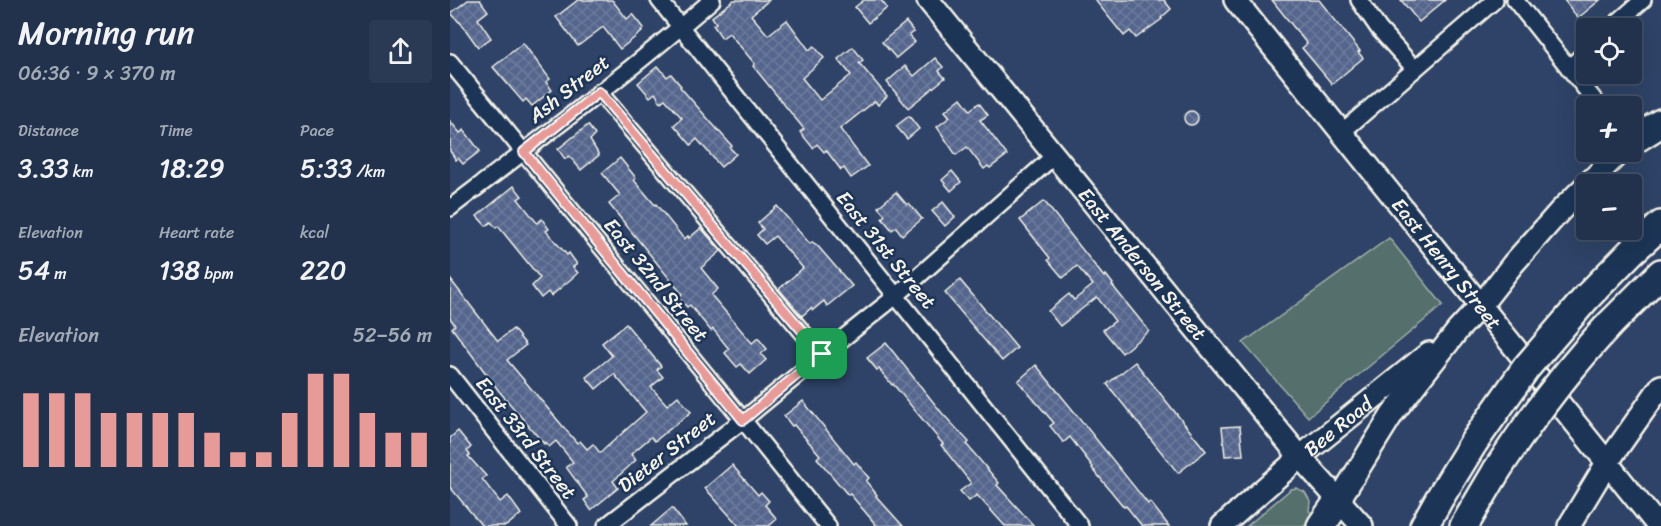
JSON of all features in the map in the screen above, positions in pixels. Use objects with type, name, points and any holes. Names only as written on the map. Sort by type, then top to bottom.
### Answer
[{"type":"highway","points":[[1642,134],[1661,123]]},
{"type":"highway","points":[[1424,526],[1474,442],[1526,368],[1587,297],[1661,225]]},
{"type":"highway","points":[[1464,526],[1497,470],[1548,396],[1609,325],[1661,273]]},
{"type":"highway","points":[[1321,526],[1339,500]]},
{"type":"main road","name":"East Anderson Street","points":[[928,0],[1300,457],[1362,526]]},
{"type":"main road","name":"East Henry Street","points":[[1235,0],[1658,526]]},
{"type":"main road","points":[[1642,130],[1661,112]]},
{"type":"main road","points":[[1339,500],[1393,413],[1458,330],[1560,211],[1610,162]]},
{"type":"main road","name":"Bee Road","points":[[1222,526],[1300,457],[1458,330]]},
{"type":"main road","points":[[1569,526],[1607,463],[1661,386]]},
{"type":"street","name":"East 31st Street","points":[[659,0],[1080,526]]},
{"type":"street","name":"Ash Street","points":[[450,208],[524,152],[712,0]]},
{"type":"street","points":[[1359,0],[1379,29],[1415,69]]},
{"type":"street","points":[[1342,132],[1495,0]]},
{"type":"street","points":[[1515,0],[1591,96]]},
{"type":"street","points":[[1622,18],[1642,0]]},
{"type":"street","points":[[1569,68],[1576,61]]},
{"type":"street","name":"East 32nd Street","points":[[450,62],[828,526]]},
{"type":"street","points":[[599,92],[822,354]]},
{"type":"street","name":"Dieter Street","points":[[606,526],[896,297],[1055,155]]},
{"type":"street","name":"East 33rd Street","points":[[450,375],[569,526]]},
{"type":"green space","points":[[1389,238],[1443,305],[1308,417],[1243,343]]},
{"type":"green space","points":[[1296,488],[1305,492],[1310,501],[1309,511],[1312,513],[1305,526],[1247,526],[1291,489]]},
{"type":"building","points":[[468,0],[480,0],[488,11],[478,19],[491,38],[478,47],[451,13]]},
{"type":"building","points":[[578,0],[612,0],[627,19],[633,14],[644,28],[620,49],[603,27],[578,46],[556,17]]},
{"type":"building","points":[[734,0],[769,0],[751,15],[768,35],[787,20],[809,50],[814,46],[824,58],[802,78],[820,100],[851,75],[838,59],[853,47],[863,60],[859,63],[887,96],[878,105],[875,101],[840,129],[868,166],[851,178],[844,168],[841,170],[826,150],[824,152],[817,144],[813,148],[800,132],[804,129],[753,66],[755,64],[729,33],[722,38],[713,25],[716,23],[712,17]]},
{"type":"building","points":[[864,0],[881,0],[887,8],[868,23],[855,7]]},
{"type":"building","points":[[1095,0],[1164,0],[1171,9],[1162,19],[1136,38],[1130,31],[1124,36]]},
{"type":"building","points":[[1272,0],[1319,0],[1360,51],[1358,52],[1363,58],[1332,84],[1302,48],[1307,44]]},
{"type":"building","points":[[1401,0],[1445,0],[1419,22]]},
{"type":"building","points":[[1564,0],[1600,0],[1578,18]]},
{"type":"building","points":[[906,22],[914,32],[909,35],[915,42],[896,58],[882,42]]},
{"type":"building","points":[[523,43],[550,79],[546,82],[552,90],[532,106],[526,99],[523,102],[493,67]]},
{"type":"building","points":[[935,58],[943,67],[939,71],[945,78],[908,108],[887,82],[905,66],[914,76]]},
{"type":"building","points":[[658,66],[667,77],[671,74],[732,146],[730,148],[736,154],[721,167],[697,139],[691,145],[674,125],[682,118],[665,99],[661,102],[655,93],[650,97],[638,83]]},
{"type":"building","points":[[961,98],[970,110],[979,103],[988,115],[980,120],[1007,155],[990,168],[988,166],[984,169],[967,147],[956,155],[937,127],[950,117],[945,111]]},
{"type":"building","points":[[1188,111],[1194,111],[1198,118],[1194,125],[1188,125],[1184,121],[1184,115]]},
{"type":"building","points":[[909,116],[919,129],[907,139],[896,126]]},
{"type":"building","points":[[450,121],[460,133],[464,130],[480,151],[463,164],[458,158],[456,160],[450,151]]},
{"type":"building","points":[[588,125],[595,135],[590,140],[599,155],[581,170],[569,156],[565,159],[558,149]]},
{"type":"building","points":[[620,158],[636,178],[634,180],[684,239],[688,236],[689,238],[701,228],[721,251],[701,268],[718,289],[712,296],[752,343],[758,338],[767,349],[761,354],[766,360],[750,374],[741,364],[737,367],[725,353],[729,349],[713,329],[711,331],[690,305],[687,307],[678,297],[682,294],[609,204],[620,195],[602,173]]},
{"type":"building","points":[[952,171],[961,182],[951,191],[942,180]]},
{"type":"building","points":[[514,186],[522,196],[518,199],[537,223],[542,219],[549,229],[546,231],[577,264],[573,267],[578,273],[551,296],[548,292],[541,298],[532,286],[540,278],[498,226],[496,228],[491,222],[486,226],[477,216]]},
{"type":"building","points":[[896,192],[922,219],[902,235],[896,227],[892,230],[882,218],[885,215],[878,207]]},
{"type":"building","points":[[1044,201],[1149,331],[1122,353],[1103,330],[1115,321],[1097,297],[1060,326],[1048,311],[1069,294],[1074,300],[1093,285],[1077,266],[1063,278],[1020,220]]},
{"type":"building","points":[[943,202],[955,217],[945,226],[932,211]]},
{"type":"building","points":[[777,206],[810,244],[812,242],[817,245],[852,286],[827,306],[824,301],[802,316],[779,289],[803,268],[775,236],[765,244],[757,235],[763,229],[758,223]]},
{"type":"building","points":[[450,279],[498,341],[513,329],[526,345],[507,360],[577,443],[580,441],[587,449],[593,444],[600,453],[646,412],[614,374],[596,389],[586,377],[612,356],[602,343],[626,324],[661,366],[657,370],[663,377],[651,387],[667,405],[678,396],[691,412],[655,441],[651,437],[631,454],[636,460],[613,481],[618,488],[591,510],[584,500],[588,497],[566,467],[573,462],[556,441],[549,447],[545,442],[544,444],[499,391],[452,328],[455,325],[450,318]]},
{"type":"building","points":[[960,280],[1017,348],[1002,361],[945,293]]},
{"type":"building","points":[[886,343],[942,413],[969,442],[967,445],[999,483],[997,485],[1034,526],[1005,526],[977,495],[969,501],[960,491],[971,483],[941,445],[943,444],[893,384],[867,358]]},
{"type":"building","points":[[1135,362],[1206,451],[1178,473],[1107,384]]},
{"type":"building","points":[[1036,365],[1148,504],[1150,502],[1169,526],[1142,526],[1092,468],[1070,437],[1063,442],[1050,426],[1054,423],[1018,381]]},
{"type":"building","points":[[803,401],[854,464],[856,462],[869,478],[866,481],[876,496],[903,526],[877,526],[817,458],[820,455],[784,416]]},
{"type":"building","points":[[1240,426],[1243,455],[1225,456],[1222,427]]},
{"type":"building","points":[[458,431],[471,447],[467,451],[470,455],[468,456],[486,476],[482,479],[500,502],[508,496],[521,514],[506,526],[482,526],[450,487],[450,438]]},
{"type":"building","points":[[732,465],[758,495],[761,492],[769,501],[765,505],[777,519],[769,526],[739,526],[705,488]]},
{"type":"building","points":[[672,508],[686,526],[651,526]]},
{"type":"route","points":[[599,92],[822,354],[743,420],[524,152],[599,92]]}]
